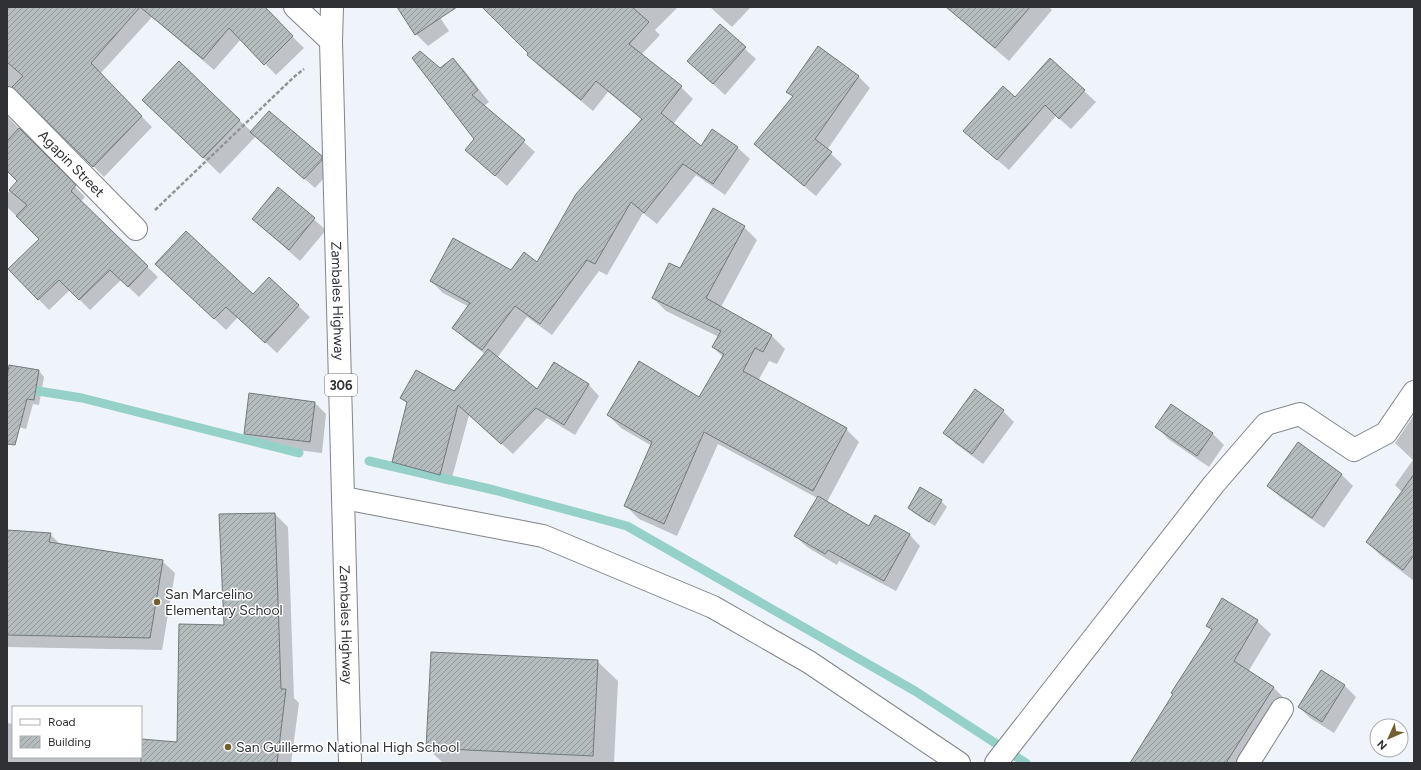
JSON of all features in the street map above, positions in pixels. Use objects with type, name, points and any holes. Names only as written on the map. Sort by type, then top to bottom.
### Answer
[{"type":"street","points":[[295,7],[331,44]]},
{"type":"street","name":"Zambales Highway","points":[[334,8],[331,44],[350,763]]},
{"type":"street","name":"Agapin Street","points":[[7,98],[136,229]]},
{"type":"street","points":[[996,763],[1214,484],[1266,424],[1300,414],[1354,450],[1386,432],[1414,392]]},
{"type":"street","points":[[344,498],[543,536],[713,607],[809,662],[959,763]]},
{"type":"street","points":[[1248,763],[1282,709]]},
{"type":"path","points":[[136,229],[295,76],[331,44]]},
{"type":"building","points":[[7,7],[140,7],[91,63],[142,116],[93,167],[12,87],[23,76],[7,62]]},
{"type":"building","points":[[140,7],[265,7],[293,36],[264,65],[229,28],[203,59]]},
{"type":"building","points":[[397,7],[457,7],[415,35]]},
{"type":"building","points":[[482,7],[632,7],[649,22],[629,44],[682,86],[661,113],[701,146],[712,129],[738,147],[713,184],[683,164],[644,213],[631,202],[595,264],[587,260],[540,324],[515,306],[482,350],[452,328],[470,303],[430,281],[453,238],[511,270],[524,252],[537,262],[576,194],[642,119],[596,81],[581,100],[527,55],[528,53]]},
{"type":"building","points":[[946,7],[1030,7],[995,48]]},
{"type":"building","points":[[720,24],[746,47],[713,84],[687,61]]},
{"type":"building","points":[[818,46],[859,76],[815,139],[832,152],[804,186],[754,144],[793,96],[786,92]]},
{"type":"building","points":[[420,51],[440,68],[453,58],[478,90],[472,95],[525,140],[495,176],[465,150],[474,139],[412,58]]},
{"type":"building","points":[[1050,58],[1085,90],[1059,119],[1045,105],[997,160],[963,131],[1003,86],[1015,97]]},
{"type":"building","points":[[179,61],[240,120],[203,158],[142,100]]},
{"type":"building","points":[[269,111],[322,156],[322,160],[304,179],[250,132]]},
{"type":"building","points":[[19,128],[76,185],[71,191],[148,266],[128,287],[110,270],[79,300],[59,280],[38,300],[8,269],[39,239],[16,216],[27,205],[9,190],[17,181],[7,171],[7,141]]},
{"type":"building","points":[[278,187],[315,218],[289,250],[252,219]]},
{"type":"building","points":[[713,208],[745,226],[706,298],[772,335],[763,352],[755,348],[743,371],[847,428],[813,491],[704,432],[664,524],[624,506],[652,442],[607,415],[639,361],[699,397],[724,354],[712,347],[721,331],[652,298],[669,263],[680,268]]},
{"type":"building","points":[[186,231],[253,294],[269,277],[299,305],[265,343],[226,307],[214,319],[155,264]]},
{"type":"building","points":[[488,349],[537,389],[554,362],[589,384],[564,425],[536,408],[501,444],[458,405],[440,475],[392,462],[407,402],[400,398],[416,370],[454,391]]},
{"type":"building","points":[[9,365],[39,370],[34,400],[27,399],[15,445],[7,444],[7,378]]},
{"type":"building","points":[[975,389],[1004,410],[972,454],[943,433]]},
{"type":"building","points":[[249,393],[315,402],[310,442],[244,434]]},
{"type":"building","points":[[1171,404],[1213,433],[1197,456],[1155,427]]},
{"type":"building","points":[[1298,442],[1342,474],[1312,518],[1267,486]]},
{"type":"building","points":[[1414,474],[1414,555],[1403,570],[1366,542]]},
{"type":"building","points":[[920,487],[942,500],[929,522],[908,508]]},
{"type":"building","points":[[818,496],[869,526],[875,515],[910,534],[884,581],[828,550],[825,554],[794,536]]},
{"type":"building","points":[[275,513],[281,689],[286,689],[277,763],[141,763],[142,739],[177,742],[179,624],[224,625],[219,514]]},
{"type":"building","points":[[7,530],[51,533],[49,542],[163,560],[150,638],[7,635]]},
{"type":"building","points":[[1222,598],[1258,620],[1234,661],[1274,687],[1226,763],[1130,763],[1173,694],[1171,693],[1212,629],[1206,626]]},
{"type":"building","points":[[431,652],[598,660],[593,756],[426,748]]},
{"type":"building","points":[[1321,670],[1345,685],[1322,722],[1298,707]]},
{"type":"waterway","points":[[7,386],[82,398],[299,453]]},
{"type":"waterway","points":[[369,461],[494,490],[627,526],[915,691],[1026,763]]},
{"type":"place","name":"San Marcelino Elementary School","points":[[157,602]]},
{"type":"place","name":"San Guillermo National High School","points":[[228,747]]}]
